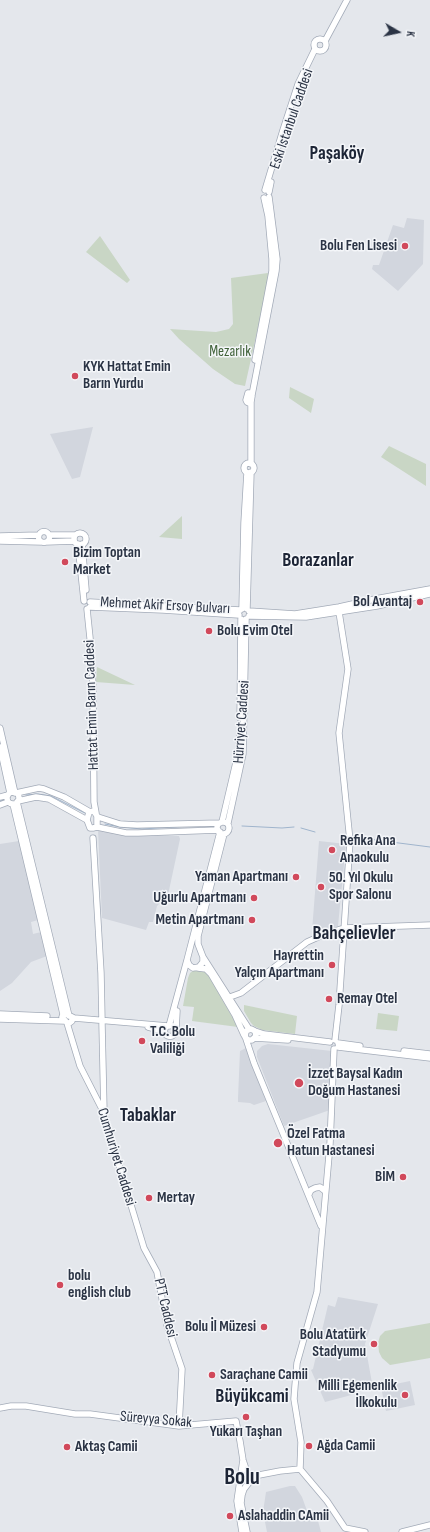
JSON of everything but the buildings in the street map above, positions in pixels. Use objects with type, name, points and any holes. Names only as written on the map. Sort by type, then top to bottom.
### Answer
[{"type":"main road","points":[[323,40],[342,0]]},
{"type":"main road","points":[[323,40],[347,0]]},
{"type":"main road","points":[[318,39],[323,40],[326,44],[325,48],[316,50],[313,44],[315,41],[318,39]]},
{"type":"main road","name":"Eski Istanbul Caddesi","points":[[249,464],[249,402],[246,397],[250,394],[272,271],[267,193],[295,101],[316,50]]},
{"type":"main road","name":"Hürriyet Caddesi","points":[[244,613],[243,754],[228,824],[229,830],[220,832],[218,826],[221,822],[238,754],[240,735],[244,613],[249,472],[254,469],[249,464]]},
{"type":"main road","points":[[0,536],[38,535],[40,532],[44,531],[49,535],[77,541]]},
{"type":"main road","points":[[38,535],[39,539],[44,542]]},
{"type":"main road","points":[[44,542],[49,538],[49,535]]},
{"type":"main road","points":[[0,541],[77,541]]},
{"type":"main road","name":"Hattat Emin Barın Caddesi","points":[[77,541],[88,604],[93,686],[94,813]]},
{"type":"main road","name":"Mehmet Akif Ersoy Bulvarı","points":[[88,604],[163,610],[295,614],[430,589]]},
{"type":"main road","name":"Mehmet Akif Ersoy Bulvarı","points":[[244,613],[296,618],[377,606],[430,594]]},
{"type":"main road","points":[[339,612],[348,669],[339,733],[350,841],[339,1005],[334,1044],[330,1137],[317,1292],[297,1363],[294,1399],[301,1442],[300,1470],[327,1501],[345,1528],[366,1532]]},
{"type":"main road","points":[[0,728],[13,798]]},
{"type":"main road","name":"Cumhuriyet Caddesi","points":[[0,746],[67,1019]]},
{"type":"main road","points":[[0,805],[13,798],[39,788],[64,797],[94,813],[120,824],[137,825],[221,822],[228,824]]},
{"type":"main road","points":[[0,797],[36,797],[49,799],[87,820],[88,825],[126,833],[220,832]]},
{"type":"main road","name":"Cumhuriyet Caddesi","points":[[13,798],[20,836],[50,957],[80,1066],[104,1113],[144,1248]]},
{"type":"main road","points":[[87,820],[94,813]]},
{"type":"main road","points":[[94,813],[95,827],[93,838],[101,973],[104,1113]]},
{"type":"main road","points":[[220,832],[198,936],[198,944],[203,956],[249,1028],[255,1031],[334,1044],[352,1049],[430,1058]]},
{"type":"main road","points":[[166,1035],[165,1030],[168,1026],[188,958],[220,832]]},
{"type":"main road","points":[[230,997],[241,992],[307,942],[344,928],[430,925]]},
{"type":"main road","points":[[188,958],[195,951],[203,956]]},
{"type":"main road","points":[[102,1022],[153,1028],[169,1037],[174,1036],[176,1034],[176,1013],[186,975],[189,970],[202,964],[203,956]]},
{"type":"main road","points":[[188,958],[189,965],[195,968],[203,967],[210,974],[249,1038]]},
{"type":"main road","points":[[234,1003],[241,992]]},
{"type":"main road","points":[[0,1014],[173,1026],[176,1029]]},
{"type":"main road","points":[[0,1019],[67,1019]]},
{"type":"main road","points":[[249,1028],[246,1031],[257,1068],[322,1228]]},
{"type":"main road","points":[[249,1038],[256,1035],[255,1031]]},
{"type":"main road","points":[[249,1038],[362,1046],[430,1054]]},
{"type":"main road","points":[[309,1194],[311,1190],[320,1187],[326,1191]]},
{"type":"main road","points":[[317,1215],[323,1219]]},
{"type":"main road","name":"PTT Caddesi","points":[[144,1248],[157,1272],[167,1325],[182,1369],[179,1426]]},
{"type":"main road","name":"Süreyya Sokak","points":[[0,1408],[26,1406],[75,1414],[90,1414],[179,1426],[236,1421],[243,1460]]},
{"type":"main road","points":[[243,1460],[251,1475],[250,1482],[244,1489],[242,1503],[247,1532]]},
{"type":"main road","points":[[242,1532],[237,1501],[243,1460]]},
{"type":"main road","points":[[240,1478],[244,1474],[251,1475],[280,1470],[300,1470]]},
{"type":"main road","points":[[240,1478],[241,1482],[244,1484],[250,1482]]},
{"type":"main road","points":[[402,1532],[430,1525]]},
{"type":"shaded area","name":"Bolu Fen Lisesi","points":[[407,218],[424,220],[423,264],[398,291],[372,269],[373,265],[379,265],[393,225],[404,228]]},
{"type":"shaded area","points":[[93,427],[80,477],[72,479],[50,434]]},
{"type":"shaded area","points":[[98,830],[128,835],[179,836],[180,839],[168,895],[157,906],[153,922],[149,922],[146,930],[102,918]]},
{"type":"shaded area","points":[[19,841],[38,920],[31,922],[33,934],[41,932],[47,956],[31,962],[12,983],[0,991],[0,844]]},
{"type":"shaded area","points":[[319,841],[346,844],[338,926],[317,934],[312,931]]},
{"type":"shaded area","name":"İzzet Baysal Kadın Doğum Hastanesi","points":[[268,1044],[332,1051],[330,1110],[284,1126],[257,1057],[257,1051],[262,1046]]},
{"type":"shaded area","points":[[246,1048],[266,1101],[254,1105],[250,1103],[238,1102],[240,1051]]},
{"type":"shaded area","points":[[338,1297],[378,1304],[365,1344],[372,1383],[358,1387],[359,1393],[325,1402],[311,1370],[313,1369],[328,1305],[335,1307]]},
{"type":"shaded area","points":[[410,1381],[415,1405],[386,1411],[381,1387]]},
{"type":"shaded area","points":[[295,1486],[302,1497],[310,1519],[317,1517],[321,1532],[267,1532],[263,1512],[266,1492]]},
{"type":"green space","points":[[100,236],[130,280],[127,283],[86,252]]},
{"type":"green space","name":"Mezarlık","points":[[268,273],[267,287],[245,386],[235,384],[213,369],[170,329],[216,332],[229,329],[233,324],[231,278]]},
{"type":"green space","points":[[290,387],[314,399],[311,413],[289,398]]},
{"type":"green space","points":[[389,446],[426,464],[426,486],[381,457]]},
{"type":"green space","points":[[182,516],[182,539],[159,537]]},
{"type":"green space","points":[[97,667],[135,685],[96,682]]},
{"type":"green space","points":[[194,970],[206,971],[238,1027],[192,1021],[194,1007],[183,1006],[188,978],[190,973]]},
{"type":"green space","points":[[244,1005],[297,1016],[295,1034],[262,1030],[254,1026],[244,1011]]},
{"type":"green space","points":[[378,1013],[399,1016],[397,1031],[376,1029]]},
{"type":"green space","points":[[430,1323],[430,1358],[390,1365],[382,1358],[379,1352],[378,1343],[380,1336],[385,1331]]},
{"type":"waterway","points":[[26,795],[38,794],[51,796],[85,813]]},
{"type":"waterway","points":[[0,801],[5,800]]},
{"type":"waterway","points":[[105,824],[142,829],[190,826]]},
{"type":"waterway","points":[[242,826],[282,828],[294,827]]},
{"type":"waterway","points":[[301,828],[315,832]]},
{"type":"waterway","points":[[360,838],[430,847]]},
{"type":"place","name":"Bolu Fen Lisesi","points":[[405,246]]},
{"type":"place","name":"KYK Hattat Emin Barın Yurdu","points":[[75,376]]},
{"type":"place","name":"Bizim Toptan Market","points":[[65,562]]},
{"type":"place","name":"Bol Avantaj","points":[[420,602]]},
{"type":"place","name":"Bolu Evim Otel","points":[[209,631]]},
{"type":"place","name":"Refika Ana Anaokulu","points":[[332,850]]},
{"type":"place","name":"Yaman Apartmanı","points":[[296,877]]},
{"type":"place","name":"50. Yıl Okulu Spor Salonu","points":[[321,887]]},
{"type":"place","name":"Uğurlu Apartmanı","points":[[254,898]]},
{"type":"place","name":"Metin Apartmanı","points":[[252,920]]},
{"type":"place","name":"Hayrettin Yalçın Apartmanı","points":[[332,965]]},
{"type":"place","name":"Remay Otel","points":[[329,999]]},
{"type":"place","name":"T.C. Bolu Valiliği","points":[[142,1041]]},
{"type":"place","name":"İzzet Baysal Kadın Doğum Hastanesi","points":[[299,1083]]},
{"type":"place","name":"Özel Fatma Hatun Hastanesi","points":[[278,1143]]},
{"type":"place","name":"BİM","points":[[403,1177]]},
{"type":"place","name":"Mertay","points":[[149,1198]]},
{"type":"place","name":"bolu english club","points":[[60,1285]]},
{"type":"place","name":"Bolu İl Müzesi","points":[[264,1327]]},
{"type":"place","name":"Bolu Atatürk Stadyumu","points":[[374,1344]]},
{"type":"place","name":"Saraçhane Camii","points":[[212,1375]]},
{"type":"place","name":"Milli Egemenlik İlkokulu","points":[[405,1395]]},
{"type":"place","name":"Yukarı Taşhan","points":[[246,1417]]},
{"type":"place","name":"Ağda Camii","points":[[309,1446]]},
{"type":"place","name":"Aktaş Camii","points":[[67,1447]]},
{"type":"place","name":"Aslahaddin CAmii","points":[[230,1516]]},
{"type":"district","name":"Paşaköy","points":[[337,154]]},
{"type":"district","name":"Borazanlar","points":[[318,561]]},
{"type":"district","name":"Bahçelievler","points":[[354,934]]},
{"type":"district","name":"Tabaklar","points":[[148,1116]]},
{"type":"district","name":"Büyükcami","points":[[252,1397]]},
{"type":"district","name":"Bolu","points":[[242,1478]]}]
